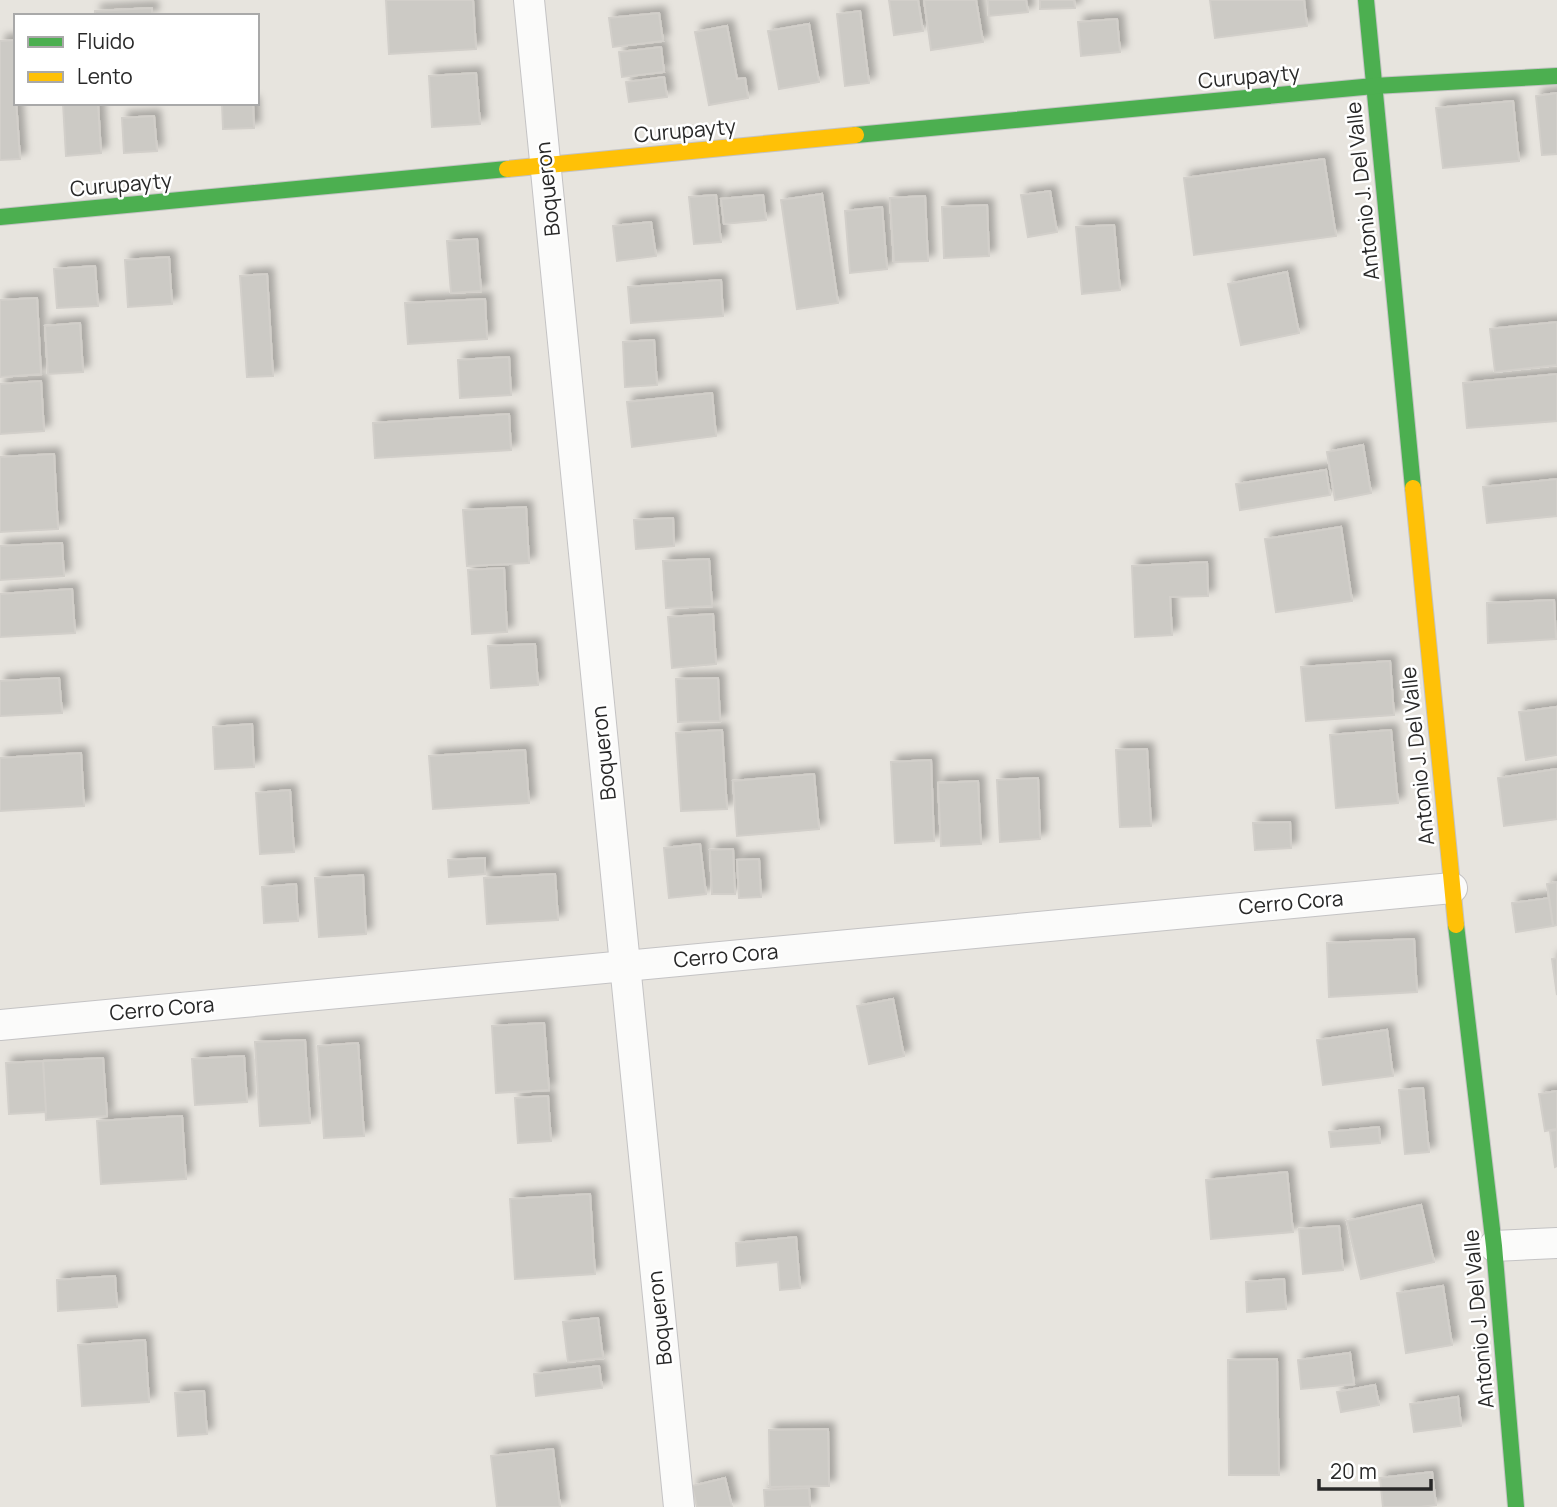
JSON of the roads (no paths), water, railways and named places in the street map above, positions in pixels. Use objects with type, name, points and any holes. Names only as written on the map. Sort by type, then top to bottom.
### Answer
[{"type":"street","name":"Boqueron","points":[[529,0],[679,1507]]},
{"type":"street","name":"Antonio J. Del Valle","points":[[1366,0],[1452,888],[1494,1246],[1516,1507]]},
{"type":"street","name":"Curupayty","points":[[0,217],[1374,86],[1557,76]]},
{"type":"street","name":"Cerro Cora","points":[[0,1025],[1452,888]]},
{"type":"street","points":[[1494,1246],[1557,1243]]}]
